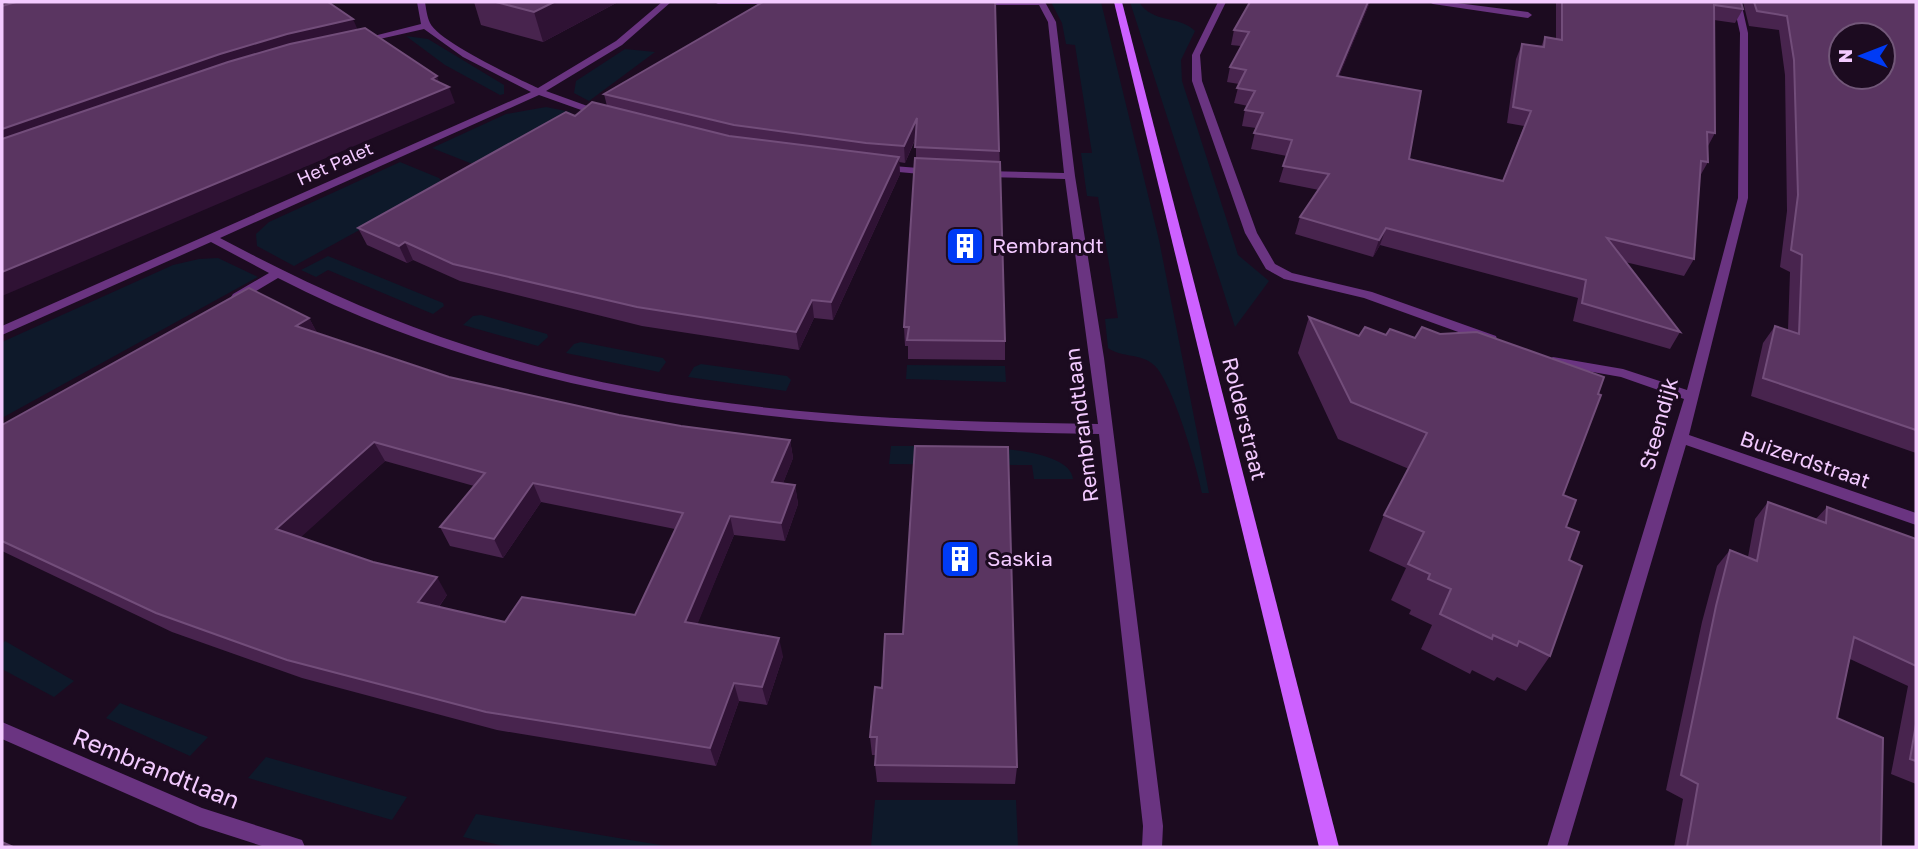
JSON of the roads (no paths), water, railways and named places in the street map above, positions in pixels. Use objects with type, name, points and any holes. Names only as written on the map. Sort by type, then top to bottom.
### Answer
[{"type":"main road","name":"Rolderstraat","points":[[1118,2],[1329,847]]},
{"type":"street","name":"Het Palet","points":[[2,331],[538,92],[619,43],[667,2]]},
{"type":"street","points":[[718,2],[785,2]]},
{"type":"street","points":[[972,3],[1041,2]]},
{"type":"street","name":"Rembrandtlaan","points":[[1041,2],[1052,22],[1070,176],[1097,358],[1153,826],[1152,847]]},
{"type":"street","points":[[1222,2],[1196,55],[1197,81],[1251,233],[1270,266],[1288,276],[1368,295],[1510,345]]},
{"type":"street","points":[[1433,2],[1528,15]]},
{"type":"street","name":"Steendijk","points":[[1556,847],[1681,438],[1743,198],[1744,33],[1737,2]]},
{"type":"street","points":[[422,6],[426,26],[467,58],[538,92],[608,117]]},
{"type":"street","points":[[347,43],[426,26]]},
{"type":"street","points":[[865,167],[940,172]]},
{"type":"street","points":[[966,173],[1070,176]]},
{"type":"street","points":[[212,238],[278,273],[379,320],[478,354],[570,379],[743,409],[831,419],[1018,428],[1105,429]]},
{"type":"street","points":[[229,301],[278,273]]},
{"type":"street","points":[[1536,355],[1562,364],[1623,373],[1690,397]]},
{"type":"street","name":"Buizerdstraat","points":[[1681,438],[1916,519]]},
{"type":"street","name":"Rembrandtlaan","points":[[2,730],[200,817],[295,847]]},
{"type":"place","name":"Rembrandt","points":[[965,246]]},
{"type":"place","name":"Saskia","points":[[960,559]]}]
